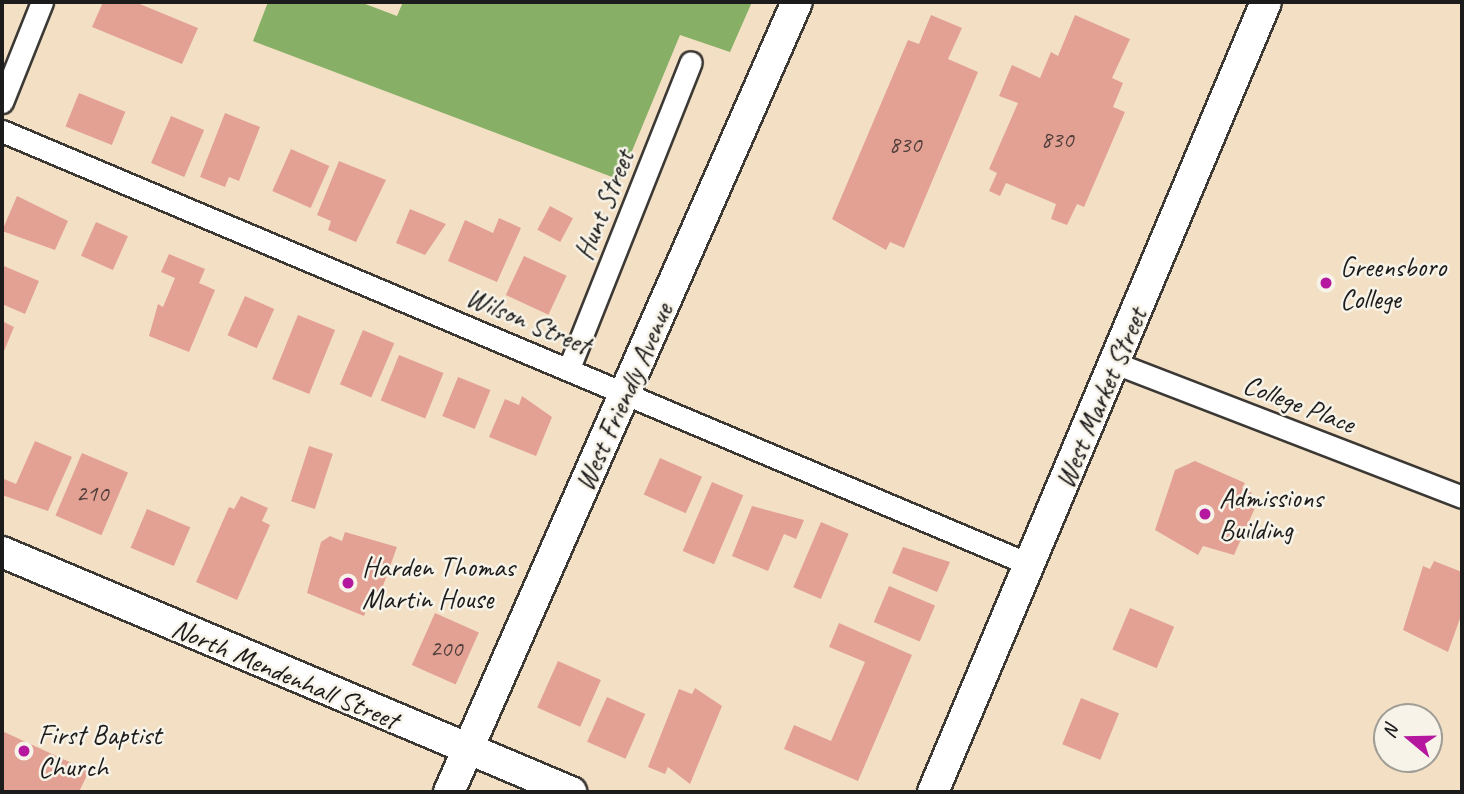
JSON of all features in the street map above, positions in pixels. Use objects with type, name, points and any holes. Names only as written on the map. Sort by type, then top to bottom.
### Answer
[{"type":"main road","name":"West Friendly Avenue","points":[[449,792],[797,2]]},
{"type":"main road","name":"West Market Street","points":[[933,792],[1031,565],[1266,2]]},
{"type":"main road","name":"North Mendenhall Street","points":[[2,552],[467,752],[571,792]]},
{"type":"street","points":[[2,102],[42,2]]},
{"type":"street","name":"Hunt Street","points":[[569,368],[691,62]]},
{"type":"street","name":"Wilson Street","points":[[2,131],[1031,565]]},
{"type":"street","name":"College Place","points":[[1115,363],[1462,497]]},
{"type":"green space","points":[[268,2],[360,2],[397,16],[403,2],[752,2],[730,52],[680,35],[620,180],[253,41]]},
{"type":"building","points":[[103,2],[135,2],[198,28],[182,64],[92,27]]},
{"type":"building","points":[[931,15],[962,28],[948,59],[978,72],[904,248],[890,242],[886,250],[832,219],[908,40],[919,44]]},
{"type":"building","points":[[1075,15],[1130,39],[1112,78],[1123,83],[1113,107],[1125,112],[1084,207],[1077,204],[1067,225],[1051,219],[1056,204],[1006,183],[1000,196],[989,191],[997,173],[989,169],[1018,103],[999,96],[1012,65],[1040,78],[1051,52],[1058,56]]},
{"type":"building","points":[[79,93],[125,112],[112,145],[66,126]]},
{"type":"building","points":[[225,113],[260,127],[239,181],[229,177],[225,187],[200,177]]},
{"type":"building","points":[[171,116],[204,130],[184,177],[151,163]]},
{"type":"building","points":[[291,149],[329,166],[311,208],[272,191]]},
{"type":"building","points":[[339,161],[386,180],[356,242],[328,230],[331,221],[317,215]]},
{"type":"building","points":[[17,196],[68,221],[55,250],[2,231]]},
{"type":"building","points":[[550,206],[573,218],[560,242],[537,230]]},
{"type":"building","points":[[410,209],[446,224],[425,255],[396,243]]},
{"type":"building","points":[[499,218],[521,228],[497,282],[448,261],[465,220],[493,233]]},
{"type":"building","points":[[96,222],[128,236],[113,270],[81,256]]},
{"type":"building","points":[[169,254],[205,269],[199,283],[215,290],[189,352],[149,336],[158,304],[163,307],[175,278],[161,272]]},
{"type":"building","points":[[524,256],[567,276],[548,315],[506,295]]},
{"type":"building","points":[[4,266],[39,281],[25,314],[2,304]]},
{"type":"building","points":[[245,296],[274,309],[257,348],[228,335]]},
{"type":"building","points":[[298,315],[335,330],[309,394],[272,379]]},
{"type":"building","points":[[2,321],[14,327],[2,356]]},
{"type":"building","points":[[363,330],[394,343],[371,398],[340,384]]},
{"type":"building","points":[[399,355],[444,373],[425,418],[381,400]]},
{"type":"building","points":[[458,377],[490,390],[475,429],[442,416]]},
{"type":"building","points":[[522,396],[552,417],[536,456],[489,437],[505,399],[519,405]]},
{"type":"building","points":[[35,441],[72,457],[48,511],[2,495],[4,479],[16,484]]},
{"type":"building","points":[[309,446],[333,454],[315,509],[291,501]]},
{"type":"building","points":[[82,453],[128,473],[101,535],[55,516]]},
{"type":"building","points":[[660,458],[702,477],[686,513],[644,495]]},
{"type":"building","name":"Admissions Building","points":[[1195,461],[1245,483],[1242,488],[1252,493],[1246,505],[1255,508],[1234,555],[1203,546],[1198,555],[1155,530],[1175,470]]},
{"type":"building","points":[[712,482],[743,495],[714,564],[683,551]]},
{"type":"building","points":[[241,496],[268,508],[262,521],[270,525],[237,600],[196,582],[229,507],[234,509]]},
{"type":"building","points":[[752,506],[804,520],[796,539],[784,534],[768,571],[732,556]]},
{"type":"building","points":[[147,509],[190,527],[174,566],[131,548]]},
{"type":"building","points":[[821,522],[849,534],[821,599],[793,587]]},
{"type":"building","name":"Harden Thomas Martin House","points":[[345,532],[397,547],[379,597],[372,595],[364,616],[307,593],[321,542],[330,536],[342,541]]},
{"type":"building","points":[[903,547],[950,562],[937,592],[892,573]]},
{"type":"building","points":[[1434,561],[1462,572],[1462,613],[1448,652],[1403,630],[1423,566],[1430,569]]},
{"type":"building","points":[[889,586],[935,606],[920,641],[874,622]]},
{"type":"building","points":[[1130,608],[1174,627],[1157,668],[1112,649]]},
{"type":"building","points":[[435,613],[479,633],[456,685],[412,665]]},
{"type":"building","points":[[839,623],[912,655],[858,781],[784,749],[794,725],[831,741],[865,662],[829,647]]},
{"type":"building","points":[[558,661],[601,680],[580,727],[537,708]]},
{"type":"building","points":[[695,688],[722,706],[690,784],[668,767],[665,774],[648,767],[679,689],[692,694]]},
{"type":"building","points":[[607,697],[645,714],[625,759],[587,742]]},
{"type":"building","points":[[1081,698],[1119,713],[1100,760],[1062,744]]},
{"type":"building","name":"First Baptist Church","points":[[2,731],[89,771],[79,792],[2,792]]},
{"type":"place","name":"Greensboro College","points":[[1326,283]]},
{"type":"place","name":"Admissions Building","points":[[1205,514]]},
{"type":"place","name":"Harden Thomas Martin House","points":[[348,583]]},
{"type":"place","name":"First Baptist Church","points":[[24,751]]}]
